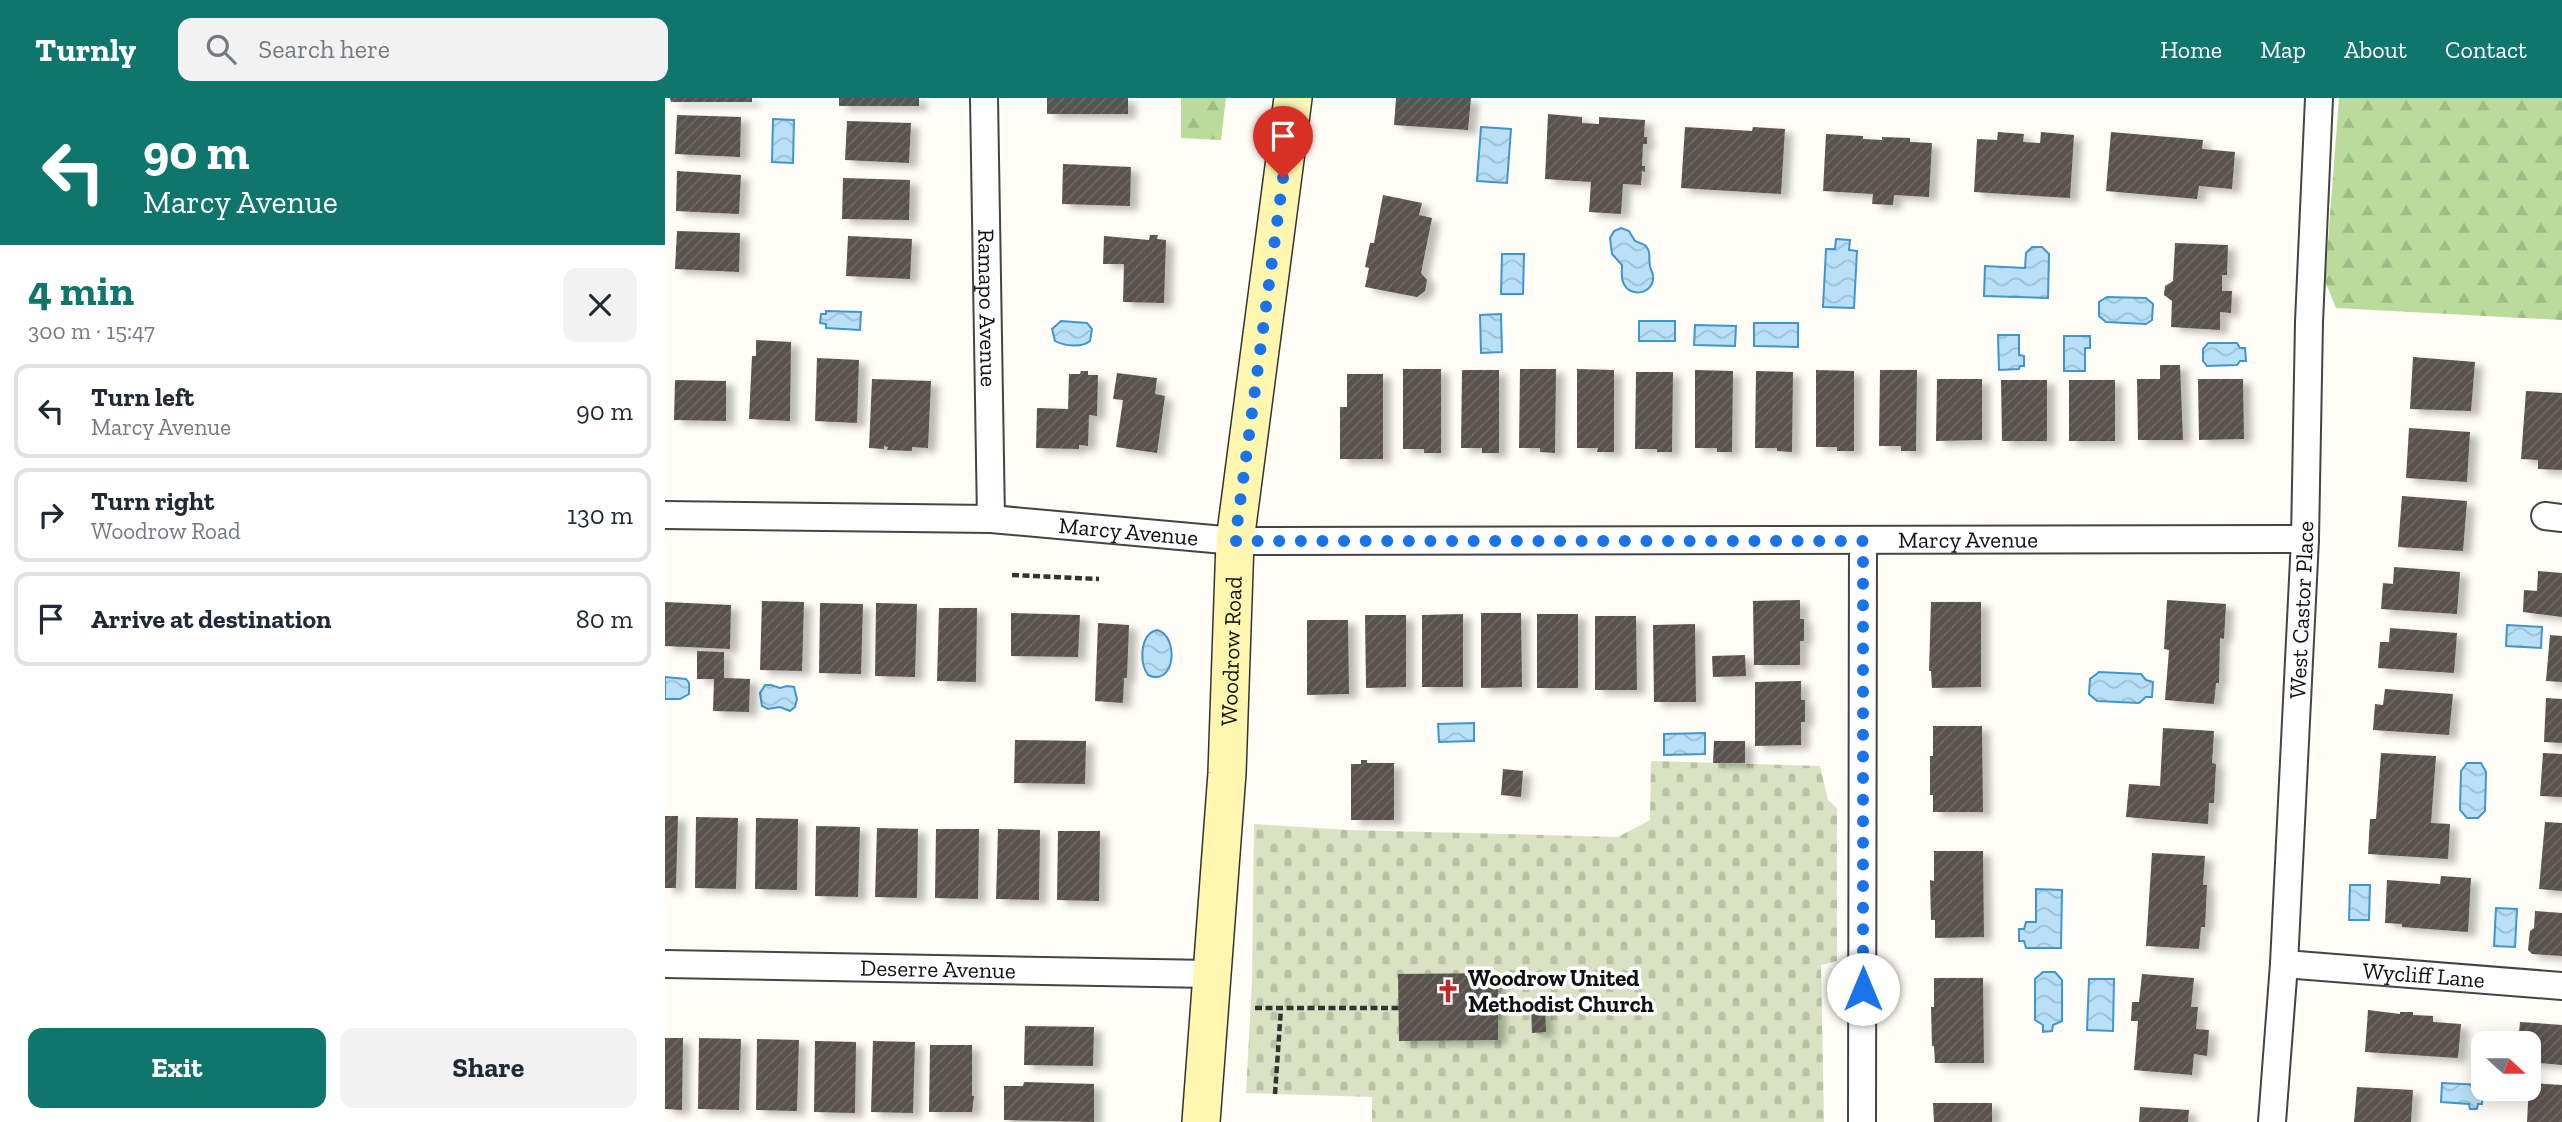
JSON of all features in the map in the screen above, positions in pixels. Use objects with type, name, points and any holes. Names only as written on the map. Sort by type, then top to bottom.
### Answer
[{"type":"street","name":"Ramapo Avenue","points":[[984,98],[991,519]]},
{"type":"street","name":"Woodrow Road","points":[[1201,1122],[1227,773],[1235,541],[1293,98]]},
{"type":"street","name":"West Castor Place","points":[[2272,1122],[2284,964],[2305,539],[2309,322],[2319,98]]},
{"type":"street","name":"Marcy Avenue","points":[[665,515],[991,519],[1235,541],[2305,539]]},
{"type":"street","points":[[1863,541],[1863,1122]]},
{"type":"street","name":"Deserre Avenue","points":[[665,964],[1210,974]]},
{"type":"street","name":"Wycliff Lane","points":[[2284,964],[2562,986]]},
{"type":"path","points":[[1012,575],[1099,579]]},
{"type":"path","points":[[1255,1008],[1399,1008]]},
{"type":"path","points":[[1275,1094],[1280,1008]]},
{"type":"green space","points":[[1181,98],[1226,98],[1221,140],[1181,138]]},
{"type":"green space","points":[[2339,98],[2562,98],[2562,320],[2336,308],[2325,281]]},
{"type":"green space","points":[[1651,761],[1820,766],[1828,800],[1837,808],[1837,961],[1821,965],[1824,1122],[1372,1122],[1372,1097],[1246,1093],[1252,982],[1254,824],[1349,830],[1618,837],[1650,820]]},
{"type":"water","points":[[773,119],[794,120],[793,163],[772,162]]},
{"type":"water","points":[[1481,127],[1511,129],[1507,183],[1477,181]]},
{"type":"water","points":[[1621,228],[1629,231],[1635,241],[1645,245],[1648,250],[1653,282],[1641,292],[1631,291],[1626,287],[1622,278],[1622,265],[1612,254],[1610,238],[1614,231]]},
{"type":"water","points":[[1836,239],[1850,240],[1849,250],[1857,251],[1854,308],[1823,307],[1826,249],[1835,249]]},
{"type":"water","points":[[2032,247],[2042,247],[2049,254],[2048,298],[1984,296],[1985,266],[2025,268],[2026,253]]},
{"type":"water","points":[[1502,254],[1524,254],[1523,294],[1501,294]]},
{"type":"water","points":[[2107,297],[2146,298],[2153,304],[2152,320],[2146,324],[2106,322],[2099,316],[2099,302]]},
{"type":"water","points":[[826,311],[861,312],[860,330],[826,328],[826,324],[820,323],[821,314],[826,314]]},
{"type":"water","points":[[1501,314],[1502,352],[1481,353],[1480,315]]},
{"type":"water","points":[[1061,321],[1087,323],[1092,329],[1090,341],[1073,346],[1055,341],[1052,329]]},
{"type":"water","points":[[1639,321],[1675,321],[1675,341],[1639,341]]},
{"type":"water","points":[[1754,323],[1798,323],[1798,347],[1754,346]]},
{"type":"water","points":[[1695,325],[1736,326],[1735,346],[1694,345]]},
{"type":"water","points":[[1998,335],[2019,335],[2019,355],[2024,356],[2024,366],[2019,369],[1999,370]]},
{"type":"water","points":[[2064,336],[2090,336],[2090,348],[2085,348],[2085,371],[2064,371]]},
{"type":"water","points":[[2208,343],[2237,343],[2240,348],[2245,348],[2246,361],[2240,361],[2237,365],[2207,366],[2203,361],[2203,349]]},
{"type":"water","points":[[2507,625],[2542,627],[2541,648],[2506,646]]},
{"type":"water","points":[[1157,630],[1169,641],[1171,660],[1169,668],[1157,677],[1148,675],[1142,656],[1147,637]]},
{"type":"water","points":[[2099,672],[2141,674],[2146,680],[2153,682],[2152,697],[2146,697],[2139,703],[2097,701],[2089,694],[2090,679]]},
{"type":"water","points":[[665,677],[686,679],[689,683],[689,694],[680,699],[665,699]]},
{"type":"water","points":[[765,685],[794,687],[797,699],[795,707],[790,711],[780,707],[768,709],[762,706],[760,693]]},
{"type":"water","points":[[1474,723],[1474,741],[1439,742],[1438,724]]},
{"type":"water","points":[[1705,733],[1705,754],[1664,755],[1664,734]]},
{"type":"water","points":[[2467,763],[2481,763],[2486,772],[2485,811],[2478,818],[2467,818],[2460,810],[2461,771]]},
{"type":"water","points":[[2350,885],[2370,885],[2369,920],[2349,920]]},
{"type":"water","points":[[2036,889],[2062,890],[2061,948],[2026,948],[2024,941],[2019,941],[2019,929],[2024,929],[2026,922],[2036,922]]},
{"type":"water","points":[[2496,908],[2517,909],[2515,947],[2494,946]]},
{"type":"water","points":[[2043,972],[2055,972],[2062,980],[2062,1021],[2053,1025],[2052,1031],[2043,1032],[2043,1025],[2035,1020],[2035,979]]},
{"type":"water","points":[[2089,979],[2114,979],[2113,1031],[2087,1030]]},
{"type":"water","points":[[2442,1083],[2471,1084],[2471,1101],[2482,1101],[2477,1109],[2470,1109],[2469,1104],[2441,1102]]},
{"type":"building","points":[[670,98],[752,98],[752,102],[671,102]]},
{"type":"building","points":[[839,98],[919,98],[919,106],[839,106]]},
{"type":"building","points":[[1047,98],[1128,98],[1128,114],[1047,114]]},
{"type":"building","points":[[1396,98],[1471,98],[1468,130],[1394,125]]},
{"type":"building","points":[[1548,114],[1582,117],[1582,123],[1599,124],[1599,117],[1645,120],[1644,137],[1647,137],[1647,144],[1643,144],[1642,166],[1645,166],[1645,172],[1642,171],[1641,185],[1623,184],[1621,214],[1589,212],[1591,182],[1545,179]]},
{"type":"building","points":[[677,115],[741,117],[740,157],[675,154]]},
{"type":"building","points":[[847,121],[911,123],[909,163],[845,160]]},
{"type":"building","points":[[1685,127],[1752,131],[1753,127],[1785,129],[1781,194],[1681,188]]},
{"type":"building","points":[[1998,132],[2024,134],[2023,142],[2040,143],[2041,132],[2074,135],[2070,198],[1974,192],[1977,139],[1997,140]]},
{"type":"building","points":[[2111,132],[2203,140],[2202,149],[2235,152],[2232,189],[2199,186],[2197,199],[2106,191]]},
{"type":"building","points":[[1826,134],[1882,140],[1882,137],[1910,138],[1910,142],[1932,143],[1929,197],[1894,195],[1893,205],[1872,204],[1873,194],[1823,191]]},
{"type":"building","points":[[1063,164],[1131,167],[1130,206],[1062,204]]},
{"type":"building","points":[[677,171],[741,175],[739,214],[676,211]]},
{"type":"building","points":[[843,178],[910,180],[909,220],[842,219]]},
{"type":"building","points":[[1383,195],[1422,203],[1419,215],[1432,218],[1421,273],[1427,280],[1425,291],[1417,297],[1365,287],[1369,268],[1365,267],[1370,243],[1374,243]]},
{"type":"building","points":[[677,231],[740,233],[739,272],[675,269]]},
{"type":"building","points":[[1150,235],[1158,235],[1157,239],[1166,240],[1164,303],[1123,302],[1124,264],[1103,264],[1104,236],[1149,240]]},
{"type":"building","points":[[848,236],[912,239],[910,279],[846,276]]},
{"type":"building","points":[[2175,243],[2228,245],[2227,275],[2222,275],[2222,291],[2232,291],[2231,313],[2220,312],[2220,330],[2171,327],[2172,301],[2164,295],[2165,286],[2173,281]]},
{"type":"building","points":[[756,340],[791,342],[790,421],[749,419],[752,356],[756,356]]},
{"type":"building","points":[[2413,357],[2475,362],[2471,411],[2410,409]]},
{"type":"building","points":[[817,358],[859,360],[857,423],[815,421]]},
{"type":"building","points":[[2160,365],[2180,365],[2183,440],[2138,440],[2137,379],[2160,379]]},
{"type":"building","points":[[1403,369],[1441,369],[1441,453],[1424,453],[1424,449],[1403,449]]},
{"type":"building","points":[[1520,369],[1556,369],[1555,453],[1540,452],[1540,448],[1519,448]]},
{"type":"building","points":[[1577,369],[1614,370],[1614,452],[1597,452],[1598,448],[1577,448]]},
{"type":"building","points":[[1462,370],[1499,370],[1499,453],[1482,453],[1482,448],[1461,448]]},
{"type":"building","points":[[1695,370],[1733,371],[1732,452],[1717,452],[1717,448],[1695,448]]},
{"type":"building","points":[[1816,370],[1854,371],[1854,451],[1837,451],[1837,447],[1816,447]]},
{"type":"building","points":[[1880,370],[1917,370],[1916,451],[1901,451],[1901,446],[1879,446]]},
{"type":"building","points":[[1081,371],[1088,371],[1088,375],[1098,375],[1097,416],[1089,415],[1088,446],[1079,445],[1079,449],[1036,448],[1037,408],[1068,409],[1069,374],[1080,374]]},
{"type":"building","points":[[1756,371],[1793,372],[1792,452],[1777,451],[1777,448],[1755,448]]},
{"type":"building","points":[[1636,372],[1673,372],[1672,452],[1635,449]]},
{"type":"building","points":[[1117,373],[1157,378],[1155,394],[1165,396],[1157,453],[1116,447],[1123,400],[1113,399]]},
{"type":"building","points":[[1347,374],[1383,374],[1383,459],[1340,459],[1340,407],[1347,407]]},
{"type":"building","points":[[872,379],[931,381],[928,448],[912,447],[912,451],[887,450],[888,447],[884,446],[884,449],[869,448]]},
{"type":"building","points":[[1937,379],[1982,379],[1982,440],[1936,441]]},
{"type":"building","points":[[2198,379],[2243,379],[2244,439],[2199,440]]},
{"type":"building","points":[[675,380],[726,381],[726,421],[674,420]]},
{"type":"building","points":[[2001,380],[2047,380],[2047,441],[2002,441]]},
{"type":"building","points":[[2069,380],[2115,380],[2115,441],[2069,441]]},
{"type":"building","points":[[2526,391],[2562,393],[2562,470],[2538,469],[2538,460],[2521,459]]},
{"type":"building","points":[[2409,428],[2470,432],[2467,482],[2406,478]]},
{"type":"building","points":[[2402,496],[2467,501],[2463,551],[2398,547]]},
{"type":"building","points":[[2394,567],[2460,572],[2457,614],[2381,609],[2383,583],[2393,584]]},
{"type":"building","points":[[2538,571],[2562,573],[2562,617],[2523,612],[2524,590],[2537,591]]},
{"type":"building","points":[[1800,600],[1800,619],[1804,619],[1804,641],[1800,641],[1800,665],[1754,665],[1753,601]]},
{"type":"building","points":[[2167,600],[2226,604],[2224,639],[2220,638],[2219,683],[2216,683],[2214,704],[2165,700],[2169,650],[2164,649]]},
{"type":"building","points":[[762,601],[804,602],[802,671],[760,670]]},
{"type":"building","points":[[665,602],[731,605],[730,649],[665,646]]},
{"type":"building","points":[[1931,602],[1981,602],[1981,687],[1932,688],[1929,671]]},
{"type":"building","points":[[820,603],[863,604],[861,674],[819,673]]},
{"type":"building","points":[[876,603],[917,604],[915,677],[875,676]]},
{"type":"building","points":[[939,608],[977,608],[976,682],[937,681]]},
{"type":"building","points":[[1011,613],[1080,615],[1078,657],[1011,656]]},
{"type":"building","points":[[1481,613],[1521,613],[1522,687],[1481,688]]},
{"type":"building","points":[[1463,614],[1463,687],[1422,687],[1422,615]]},
{"type":"building","points":[[1537,614],[1578,614],[1578,688],[1537,688]]},
{"type":"building","points":[[1365,615],[1406,615],[1406,687],[1366,688]]},
{"type":"building","points":[[1595,616],[1636,616],[1637,690],[1595,690]]},
{"type":"building","points":[[1307,620],[1348,620],[1349,694],[1307,695]]},
{"type":"building","points":[[1098,623],[1129,625],[1123,703],[1095,701]]},
{"type":"building","points":[[1695,624],[1696,702],[1654,702],[1653,625]]},
{"type":"building","points":[[2390,628],[2457,633],[2454,673],[2378,668],[2380,642],[2389,642]]},
{"type":"building","points":[[2550,635],[2562,636],[2562,682],[2546,681]]},
{"type":"building","points":[[697,651],[724,652],[724,678],[750,679],[749,712],[713,711],[714,679],[697,679]]},
{"type":"building","points":[[1745,655],[1746,676],[1713,677],[1712,656]]},
{"type":"building","points":[[1801,681],[1801,700],[1805,700],[1805,722],[1801,722],[1801,745],[1755,746],[1755,682]]},
{"type":"building","points":[[2385,689],[2453,694],[2449,735],[2373,730],[2375,704],[2383,705]]},
{"type":"building","points":[[2546,698],[2562,699],[2562,743],[2544,742]]},
{"type":"building","points":[[1933,726],[1982,726],[1983,812],[1933,812],[1930,756],[1933,756]]},
{"type":"building","points":[[2163,728],[2214,731],[2214,803],[2209,803],[2208,824],[2126,817],[2129,784],[2160,786]]},
{"type":"building","points":[[1015,740],[1086,741],[1085,784],[1014,783]]},
{"type":"building","points":[[1714,741],[1745,741],[1745,763],[1713,763]]},
{"type":"building","points":[[2381,753],[2436,756],[2431,823],[2450,824],[2448,859],[2368,854],[2370,819],[2376,819]]},
{"type":"building","points":[[2543,753],[2562,754],[2562,797],[2540,796]]},
{"type":"building","points":[[1361,760],[1367,760],[1367,763],[1394,763],[1394,820],[1351,820],[1351,764],[1361,764]]},
{"type":"building","points":[[1503,769],[1523,771],[1521,797],[1501,795]]},
{"type":"building","points":[[665,816],[678,816],[676,888],[665,888]]},
{"type":"building","points":[[696,817],[738,818],[736,889],[695,888]]},
{"type":"building","points":[[756,818],[798,819],[797,890],[755,889]]},
{"type":"building","points":[[2545,822],[2562,823],[2562,891],[2539,889]]},
{"type":"building","points":[[816,826],[860,827],[858,897],[815,896]]},
{"type":"building","points":[[877,828],[918,829],[917,898],[875,897]]},
{"type":"building","points":[[936,829],[979,829],[978,899],[935,898]]},
{"type":"building","points":[[998,829],[1040,830],[1039,900],[996,899]]},
{"type":"building","points":[[1058,831],[1100,831],[1099,901],[1057,900]]},
{"type":"building","points":[[1934,851],[1983,851],[1984,937],[1935,938],[1935,920],[1931,920],[1930,880],[1934,881]]},
{"type":"building","points":[[2152,853],[2205,856],[2205,927],[2201,927],[2199,949],[2146,946]]},
{"type":"building","points":[[2441,876],[2471,878],[2468,932],[2402,927],[2402,924],[2385,923],[2387,880],[2440,884]]},
{"type":"building","points":[[2535,911],[2562,913],[2562,956],[2532,954],[2528,950]]},
{"type":"building","name":"Woodrow United Methodist Church","points":[[1498,973],[1498,1040],[1399,1041],[1398,974]]},
{"type":"building","points":[[2142,974],[2194,978],[2191,1007],[2198,1007],[2196,1029],[2209,1030],[2207,1056],[2194,1054],[2192,1075],[2134,1070],[2138,1021],[2131,1021],[2132,1002],[2139,1002]]},
{"type":"building","points":[[1934,978],[1983,978],[1984,1063],[1935,1063],[1931,1007],[1934,1007]]},
{"type":"building","points":[[1531,1006],[1545,1006],[1546,1032],[1532,1033]]},
{"type":"building","points":[[2368,1010],[2400,1014],[2413,1012],[2413,1015],[2433,1016],[2433,1022],[2461,1024],[2458,1058],[2365,1052]]},
{"type":"building","points":[[2520,1022],[2562,1025],[2562,1065],[2541,1063],[2541,1031],[2519,1031]]},
{"type":"building","points":[[1025,1026],[1094,1027],[1093,1066],[1024,1065]]},
{"type":"building","points":[[665,1038],[683,1038],[682,1110],[665,1109]]},
{"type":"building","points":[[699,1038],[741,1039],[739,1110],[698,1109]]},
{"type":"building","points":[[757,1039],[799,1040],[797,1111],[756,1110]]},
{"type":"building","points":[[815,1041],[856,1042],[855,1113],[814,1112]]},
{"type":"building","points":[[873,1041],[915,1042],[913,1113],[871,1112]]},
{"type":"building","points":[[930,1045],[972,1045],[972,1112],[929,1112]]},
{"type":"building","points":[[1024,1082],[1094,1084],[1094,1122],[1004,1120],[1004,1086],[1023,1086]]},
{"type":"building","points":[[2541,1084],[2562,1085],[2562,1122],[2527,1122],[2528,1101],[2541,1101]]},
{"type":"building","points":[[2357,1087],[2413,1090],[2411,1122],[2354,1122]]},
{"type":"building","points":[[1933,1103],[1992,1103],[1992,1122],[1934,1122]]},
{"type":"building","points":[[2140,1107],[2189,1110],[2188,1122],[2139,1122]]},
{"type":"place","name":"Woodrow United Methodist Church","points":[[1448,991]]},
{"type":"route","points":[[1283,178],[1235,541],[1863,541],[1863,989]]}]
